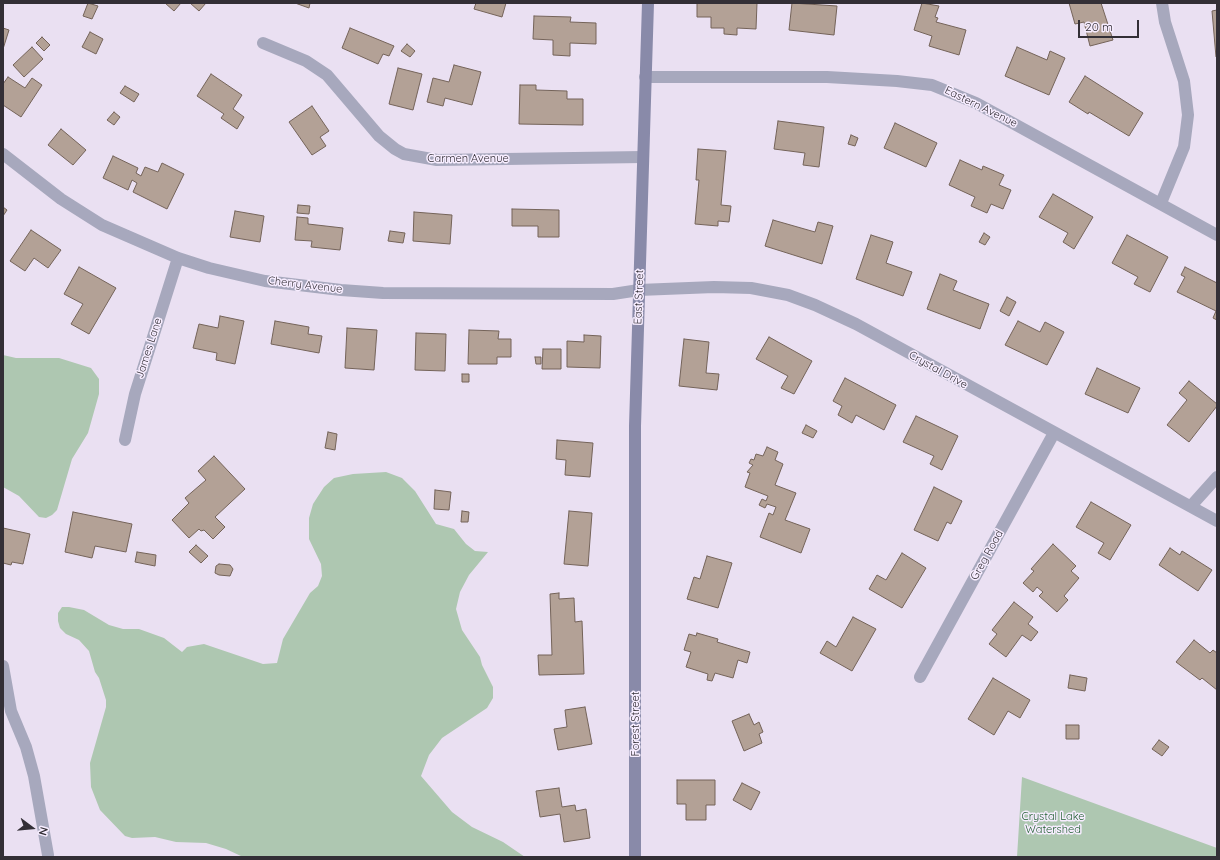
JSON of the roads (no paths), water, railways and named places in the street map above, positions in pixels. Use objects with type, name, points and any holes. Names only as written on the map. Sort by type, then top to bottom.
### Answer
[{"type":"main road","name":"East Street","points":[[635,590],[635,426],[648,3]]},
{"type":"main road","name":"Forest Street","points":[[635,590],[635,857]]},
{"type":"street","points":[[1161,203],[1184,147],[1188,115],[1184,81],[1165,22],[1162,3]]},
{"type":"street","name":"Carmen Avenue","points":[[263,42],[306,61],[327,75],[379,136],[395,149],[404,154],[437,160],[643,157]]},
{"type":"street","name":"Eastern Avenue","points":[[645,77],[827,77],[897,81],[932,85],[976,103],[1217,235]]},
{"type":"street","name":"Cherry Avenue","points":[[3,154],[34,180],[81,212],[133,239],[178,258],[209,268],[265,281],[341,290],[390,293],[528,295],[613,294],[639,290]]},
{"type":"street","name":"James Lane","points":[[125,440],[135,394],[178,258]]},
{"type":"street","name":"Crystal Drive","points":[[639,290],[714,287],[750,288],[774,291],[798,298],[856,324],[1217,521]]},
{"type":"street","name":"Greg Road","points":[[920,677],[1054,433]]},
{"type":"street","points":[[1191,506],[1217,477]]},
{"type":"street","points":[[3,666],[11,711],[26,747],[34,776],[48,855]]},
{"type":"park label","name":"Crystal Lake Watershed","points":[[1053,823]]}]
